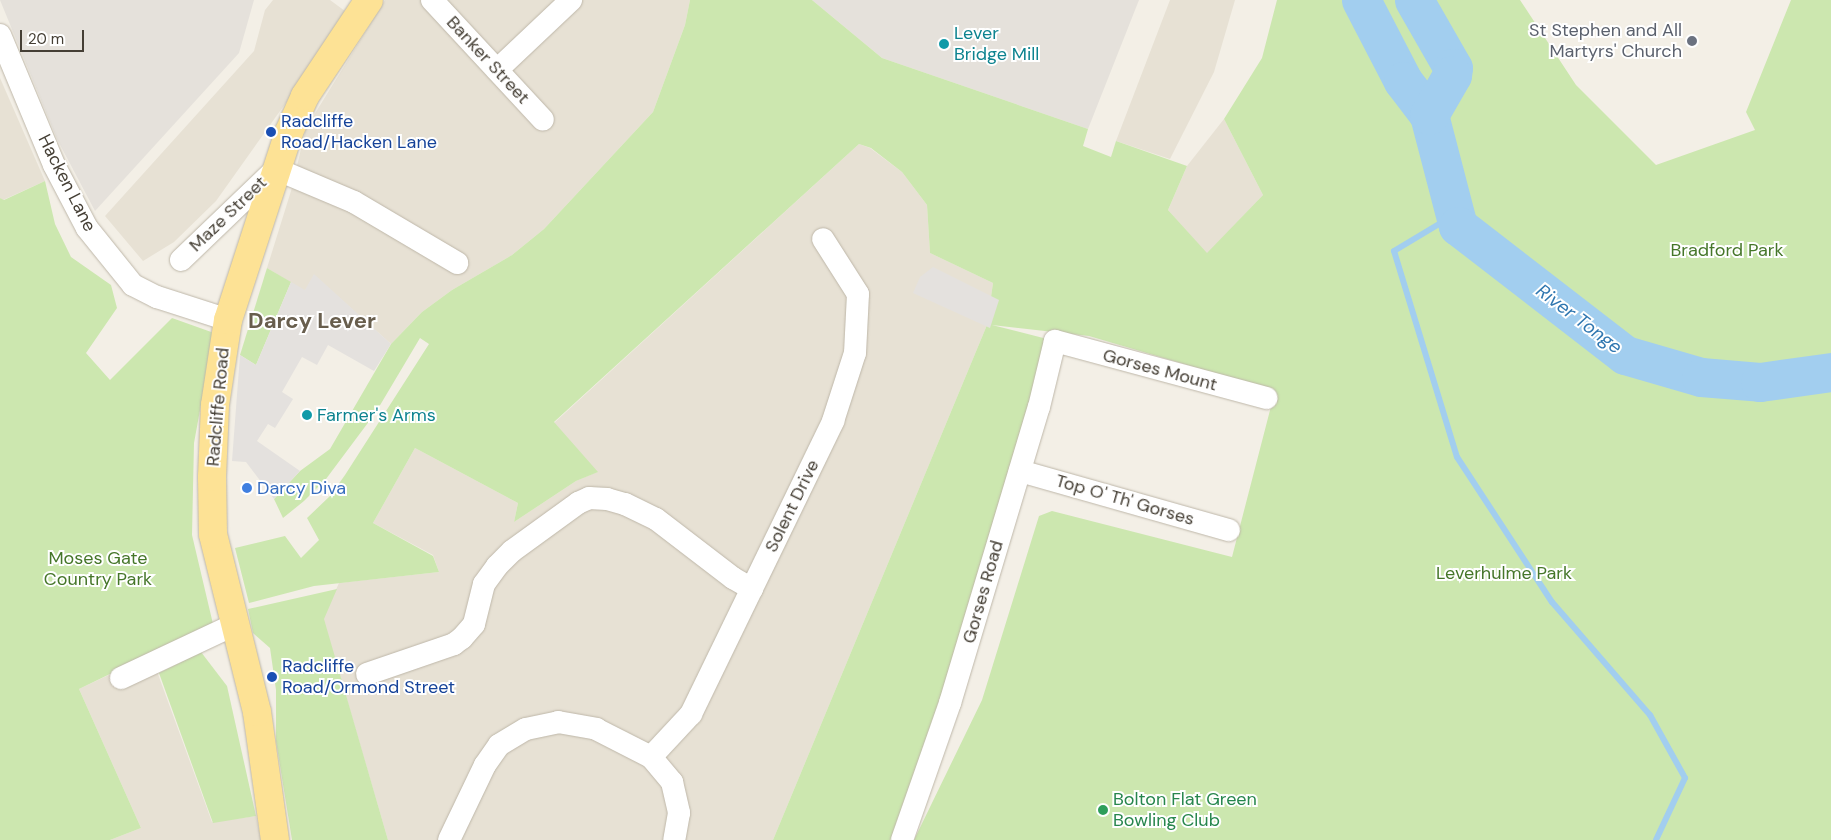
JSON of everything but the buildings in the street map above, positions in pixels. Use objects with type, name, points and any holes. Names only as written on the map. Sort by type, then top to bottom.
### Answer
[{"type":"main road","name":"Radcliffe Road","points":[[275,840],[257,712],[235,618],[217,555],[211,514],[215,405],[228,320],[276,169],[305,96],[369,0]]},
{"type":"street","name":"Banker Street","points":[[432,0],[543,120]]},
{"type":"street","points":[[497,70],[571,0]]},
{"type":"street","name":"Hacken Lane","points":[[0,35],[54,165],[87,228],[133,285],[157,297],[228,320]]},
{"type":"street","name":"Maze Street","points":[[181,260],[276,169]]},
{"type":"street","points":[[276,169],[354,202],[457,263]]},
{"type":"street","name":"Solent Drive","points":[[652,757],[690,714],[833,421],[855,353],[858,294],[823,239]]},
{"type":"street","name":"Gorses Mount","points":[[1055,341],[1266,398]]},
{"type":"street","name":"Gorses Road","points":[[902,840],[950,703],[1039,407],[1055,341]]},
{"type":"street","name":"Top O' Th' Gorses","points":[[1020,470],[1230,530]]},
{"type":"street","points":[[367,674],[454,644],[462,638],[474,624],[484,584],[497,566],[512,551],[578,503],[589,498],[607,499],[626,504],[656,519],[733,578],[752,589]]},
{"type":"street","points":[[121,678],[235,618]]},
{"type":"street","points":[[449,840],[485,765],[499,745],[526,729],[558,722],[596,729],[652,757],[672,782],[679,813],[674,840]]},
{"type":"shaded area","points":[[0,0],[254,0],[239,53],[95,211],[57,139]]},
{"type":"shaded area","points":[[273,0],[330,0],[349,14],[216,201],[174,242],[143,261],[105,216],[254,51],[265,10]]},
{"type":"shaded area","points":[[385,0],[690,0],[685,25],[653,112],[544,229],[512,255],[452,290],[422,312],[391,344],[314,275],[305,291],[267,268],[291,191],[306,128]]},
{"type":"shaded area","points":[[812,0],[1139,0],[1088,129],[882,58]]},
{"type":"shaded area","points":[[1170,0],[1235,0],[1214,72],[1170,159],[1116,141]]},
{"type":"shaded area","points":[[0,78],[45,181],[3,200],[0,198]]},
{"type":"shaded area","points":[[1224,119],[1263,195],[1207,254],[1168,210],[1187,166]]},
{"type":"shaded area","points":[[859,144],[870,148],[902,172],[927,205],[930,253],[993,283],[987,325],[773,840],[388,840],[323,618],[339,583],[439,572],[433,555],[373,523],[415,448],[518,503],[514,522],[576,481],[597,472],[554,423]]},
{"type":"shaded area","points":[[933,267],[999,300],[990,328],[913,293],[920,277]]},
{"type":"shaded area","points":[[314,274],[391,344],[374,371],[328,345],[317,365],[302,357],[282,392],[293,399],[275,428],[268,424],[257,441],[300,471],[274,499],[246,462],[232,461],[240,355],[256,365],[291,282],[305,290]]},
{"type":"shaded area","points":[[151,655],[212,822],[256,816],[261,840],[110,840],[141,828],[79,689]]},
{"type":"green space","name":"Leverhulme Park","points":[[690,0],[812,0],[882,58],[1088,129],[1083,146],[1111,157],[1116,141],[1187,166],[1168,210],[1207,253],[1263,195],[1224,119],[1262,58],[1277,0],[1520,0],[1576,85],[1656,165],[1755,130],[1746,112],[1791,0],[1831,0],[1831,840],[914,840],[982,700],[1039,516],[1052,511],[1232,557],[1275,391],[1089,336],[992,325],[1055,341],[901,840],[773,840],[987,325],[993,283],[930,253],[927,205],[902,172],[871,148],[859,144],[554,422],[598,472],[576,481],[514,522],[518,503],[415,448],[373,523],[433,556],[439,572],[314,586],[249,603],[235,548],[285,536],[301,558],[319,540],[307,518],[330,496],[345,475],[429,344],[420,338],[376,412],[326,479],[304,501],[283,518],[274,499],[300,471],[330,449],[391,344],[422,312],[452,290],[512,255],[544,229],[653,112],[685,25]]},
{"type":"green space","name":"Moses Gate Country Park","points":[[45,181],[55,224],[71,257],[111,285],[117,308],[86,353],[110,380],[172,318],[214,333],[194,443],[192,535],[213,624],[79,689],[141,828],[110,840],[0,840],[0,198],[4,200]]},
{"type":"green space","points":[[267,268],[291,282],[256,365],[240,355]]},
{"type":"green space","points":[[337,589],[324,619],[388,840],[292,840],[276,741],[276,690],[270,648],[253,633],[248,609]]},
{"type":"green space","points":[[201,652],[227,686],[256,816],[213,823],[159,673]]},
{"type":"waterway","name":"River Tonge","points":[[1361,0],[1403,81],[1429,115],[1458,226],[1625,355],[1701,377],[1760,382],[1831,372]]},
{"type":"waterway","name":"River Tonge","points":[[1414,0],[1453,68],[1452,75],[1429,115]]},
{"type":"waterway","points":[[1454,215],[1394,251],[1457,457],[1552,602],[1650,715],[1685,778],[1656,840]]},
{"type":"place","name":"St Stephen and All Martyrs' Church","points":[[1692,41]]},
{"type":"place","name":"Lever Bridge Mill","points":[[944,44]]},
{"type":"place","name":"Radcliffe Road/Hacken Lane","points":[[271,132]]},
{"type":"place","name":"Farmer's Arms","points":[[307,415]]},
{"type":"place","name":"Darcy Diva","points":[[247,488]]},
{"type":"place","name":"Radcliffe Road/Ormond Street","points":[[272,677]]},
{"type":"place","name":"Bolton Flat Green Bowling Club","points":[[1103,810]]},
{"type":"district","name":"Darcy Lever","points":[[312,321]]},
{"type":"park label","name":"Bradford Park","points":[[1727,250]]}]
